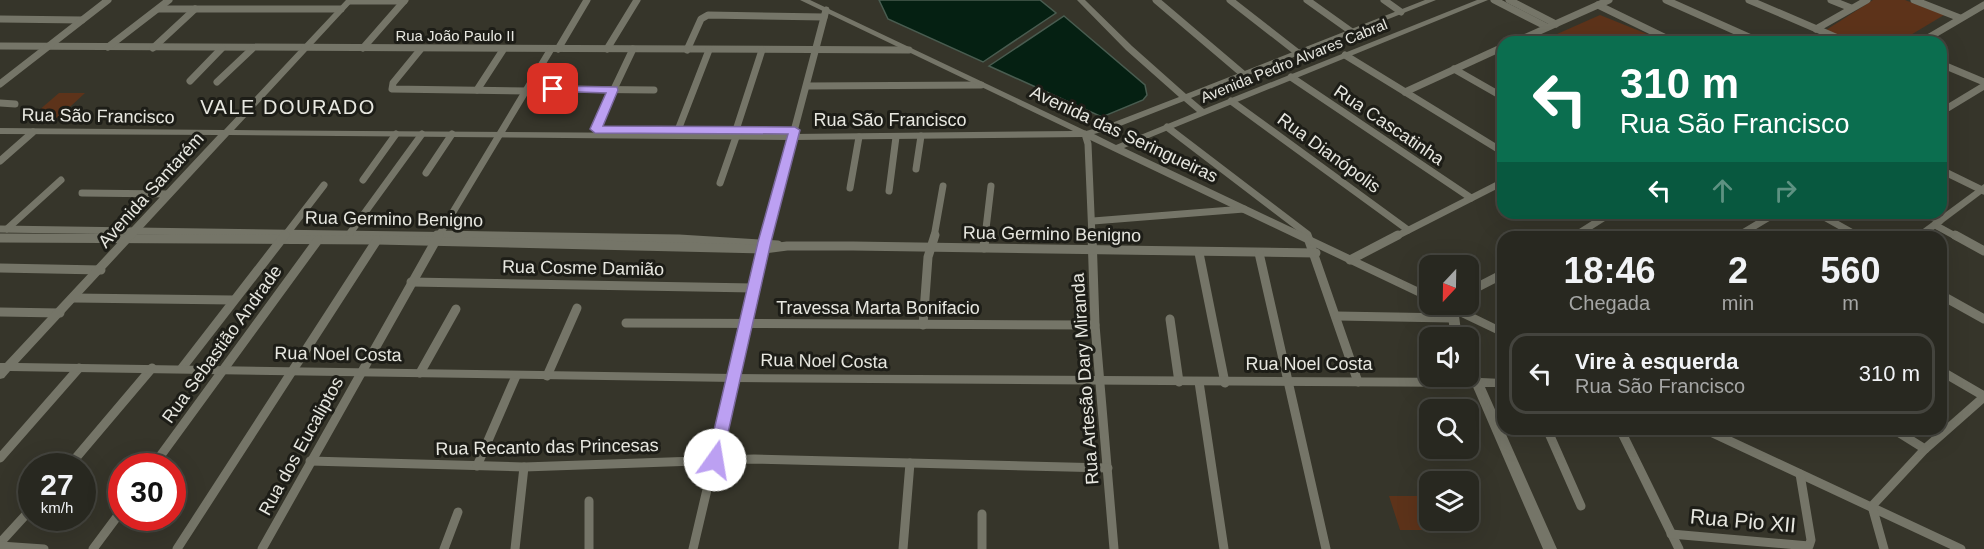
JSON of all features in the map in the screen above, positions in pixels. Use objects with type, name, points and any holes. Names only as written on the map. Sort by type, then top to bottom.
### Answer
[{"type":"street","points":[[0,84],[108,0]]},
{"type":"street","points":[[108,47],[169,0]]},
{"type":"street","points":[[350,0],[405,1]]},
{"type":"street","name":"Avenida Santarém","points":[[3,370],[101,270],[226,131],[350,0]]},
{"type":"street","name":"Rua dos Eucaliptos","points":[[262,549],[411,282],[528,91],[587,0]]},
{"type":"street","points":[[608,49],[637,0]]},
{"type":"street","name":"Avenida das Seringueiras","points":[[804,0],[825,14],[909,50],[1419,293]]},
{"type":"street","points":[[1081,0],[1184,98],[1202,112]]},
{"type":"street","points":[[1156,0],[1244,74]]},
{"type":"street","points":[[1230,0],[1298,53]]},
{"type":"street","points":[[1307,0],[1352,32]]},
{"type":"street","points":[[1384,0],[1401,12]]},
{"type":"street","name":"Avenida Pedro Alvares Cabral","points":[[1085,134],[1184,98],[1432,0]]},
{"type":"street","name":"Avenida Pedro Alvares Cabral","points":[[1114,148],[1481,0]]},
{"type":"street","points":[[1494,0],[1547,27]]},
{"type":"street","points":[[1509,0],[1556,24]]},
{"type":"street","points":[[1528,36],[1610,0]]},
{"type":"street","points":[[1666,0],[1747,36]]},
{"type":"street","points":[[1749,0],[1834,36]]},
{"type":"street","points":[[1831,0],[1851,8]]},
{"type":"street","points":[[1816,28],[1867,0]]},
{"type":"street","points":[[1914,0],[1960,18]]},
{"type":"street","points":[[363,48],[405,1]]},
{"type":"street","points":[[1598,5],[1662,36]]},
{"type":"street","points":[[1931,36],[1984,5]]},
{"type":"street","points":[[159,9],[341,9]]},
{"type":"street","points":[[153,48],[195,9]]},
{"type":"street","points":[[687,50],[704,16],[825,14],[764,245],[693,549]]},
{"type":"street","points":[[0,19],[82,20]]},
{"type":"street","name":"Rua João Paulo II","points":[[0,46],[420,50],[909,50]]},
{"type":"street","points":[[190,81],[222,48]]},
{"type":"street","points":[[218,82],[252,48]]},
{"type":"street","points":[[595,129],[633,49]]},
{"type":"street","points":[[420,50],[393,83],[392,89],[528,91]]},
{"type":"street","points":[[477,90],[503,50]]},
{"type":"street","points":[[678,130],[710,50]]},
{"type":"street","points":[[720,183],[762,50]]},
{"type":"street","points":[[1405,92],[1497,50]]},
{"type":"street","points":[[1345,56],[1497,148]]},
{"type":"street","points":[[1947,67],[1984,84]]},
{"type":"street","points":[[1454,69],[1497,94]]},
{"type":"street","name":"Rua Cascatinha","points":[[1291,77],[1471,198]]},
{"type":"street","points":[[1947,108],[1984,84]]},
{"type":"street","points":[[807,86],[981,85]]},
{"type":"street","points":[[553,89],[654,90]]},
{"type":"street","name":"Rua Dianópolis","points":[[1232,101],[1408,230]]},
{"type":"street","points":[[0,103],[15,104]]},
{"type":"street","points":[[1167,127],[1287,216],[1306,233],[1316,254],[1358,382]]},
{"type":"street","name":"Rua São Francisco","points":[[1,130],[452,134],[595,129],[678,130],[736,134]]},
{"type":"street","name":"Rua São Francisco","points":[[1,130],[736,134],[983,130],[1085,134]]},
{"type":"street","points":[[0,160],[33,132]]},
{"type":"street","points":[[363,180],[396,134]]},
{"type":"street","points":[[350,233],[422,134]]},
{"type":"street","points":[[426,172],[452,134]]},
{"type":"street","name":"Rua São Francisco","points":[[794,134],[858,137],[1085,134]]},
{"type":"street","name":"Rua Artesão Dary Miranda","points":[[1085,134],[1088,144],[1093,221],[1095,325],[1114,549]]},
{"type":"street","points":[[916,169],[921,136]]},
{"type":"street","points":[[850,188],[858,137]]},
{"type":"street","points":[[889,191],[896,137]]},
{"type":"street","points":[[1947,173],[1983,189],[1947,216]]},
{"type":"street","points":[[4,229],[61,180]]},
{"type":"street","points":[[1350,260],[1497,185]]},
{"type":"street","points":[[183,368],[233,300],[324,186]]},
{"type":"street","points":[[923,325],[928,257],[943,186]]},
{"type":"street","points":[[984,248],[991,186]]},
{"type":"street","points":[[82,193],[169,194]]},
{"type":"street","points":[[1093,221],[1244,209]]},
{"type":"street","points":[[1582,231],[1600,219]]},
{"type":"street","points":[[1746,231],[1766,219]]},
{"type":"street","points":[[1828,219],[1849,231]]},
{"type":"street","points":[[1932,219],[1984,250]]},
{"type":"street","points":[[1926,231],[1942,219]]},
{"type":"street","name":"Rua Germino Benigno","points":[[4,229],[132,236]]},
{"type":"street","name":"Rua Germino Benigno","points":[[0,238],[284,236],[350,233],[439,238],[787,246],[931,246],[1199,254],[1316,254]]},
{"type":"street","name":"Rua Germino Benigno","points":[[284,236],[318,240],[439,238]]},
{"type":"street","name":"Rua Sebastião Andrade","points":[[163,453],[318,240]]},
{"type":"street","points":[[177,549],[377,240]]},
{"type":"street","points":[[1259,253],[1326,549]]},
{"type":"street","points":[[1199,254],[1225,383]]},
{"type":"street","points":[[0,268],[101,270]]},
{"type":"street","points":[[1479,286],[1497,277]]},
{"type":"street","name":"Rua Cosme Damião","points":[[411,282],[754,288]]},
{"type":"street","points":[[74,298],[233,300]]},
{"type":"street","points":[[1947,298],[1984,319]]},
{"type":"street","points":[[547,376],[577,308]]},
{"type":"street","points":[[420,374],[456,309]]},
{"type":"street","points":[[1337,316],[1419,311]]},
{"type":"street","points":[[0,312],[60,313]]},
{"type":"street","points":[[1463,315],[1497,330]]},
{"type":"street","points":[[1170,319],[1179,382]]},
{"type":"street","name":"Travessa Marta Bonifacio","points":[[626,323],[1095,325]]},
{"type":"street","points":[[0,458],[79,368]]},
{"type":"street","points":[[80,453],[152,368]]},
{"type":"street","name":"Rua Noel Costa","points":[[3,370],[183,368],[516,376],[1225,383],[1419,382]]},
{"type":"street","points":[[1947,374],[1984,396],[1947,429]]},
{"type":"street","points":[[477,466],[516,376]]},
{"type":"street","points":[[1199,382],[1224,549]]},
{"type":"street","name":"Rua Noel Costa","points":[[1479,382],[1497,382]]},
{"type":"street","points":[[1479,384],[1497,426]]},
{"type":"street","points":[[1501,435],[1550,549]]},
{"type":"street","points":[[1550,435],[1581,506]]},
{"type":"street","points":[[1623,435],[1679,549]]},
{"type":"street","points":[[1717,435],[1961,549]]},
{"type":"street","points":[[1903,435],[1925,449]]},
{"type":"street","points":[[1872,506],[1941,435]]},
{"type":"street","name":"Rua Recanto das Princesas","points":[[310,461],[524,467],[715,460],[1108,468]]},
{"type":"street","points":[[903,549],[910,464]]},
{"type":"street","points":[[515,549],[524,467]]},
{"type":"street","name":"Rua Pio XII","points":[[1671,534],[1809,546],[1811,540],[1800,474]]},
{"type":"street","points":[[589,501],[589,549]]},
{"type":"street","points":[[1872,506],[1884,549]]},
{"type":"street","points":[[444,549],[458,512]]},
{"type":"street","points":[[982,514],[982,549]]},
{"type":"street","points":[[0,545],[18,524]]},
{"type":"street","points":[[93,549],[108,529]]},
{"type":"street","points":[[0,545],[44,549]]},
{"type":"shaded area","points":[[879,0],[1040,0],[1056,13],[983,62],[888,19]]},
{"type":"shaded area","points":[[1873,0],[1905,0],[1944,15],[1909,36],[1840,36],[1826,30]]},
{"type":"shaded area","points":[[1600,15],[1652,36],[1553,36]]},
{"type":"shaded area","points":[[1064,16],[1145,85],[1147,95],[1143,100],[1102,117],[989,66]]},
{"type":"shaded area","points":[[59,93],[85,93],[58,118],[30,118]]},
{"type":"shaded area","points":[[1389,496],[1419,496],[1419,530],[1400,530]]},
{"type":"district","name":"VALE DOURADO","points":[[288,107]]},
{"type":"route","points":[[553,89],[613,90],[595,129],[795,130],[765,242],[715,460]]}]
